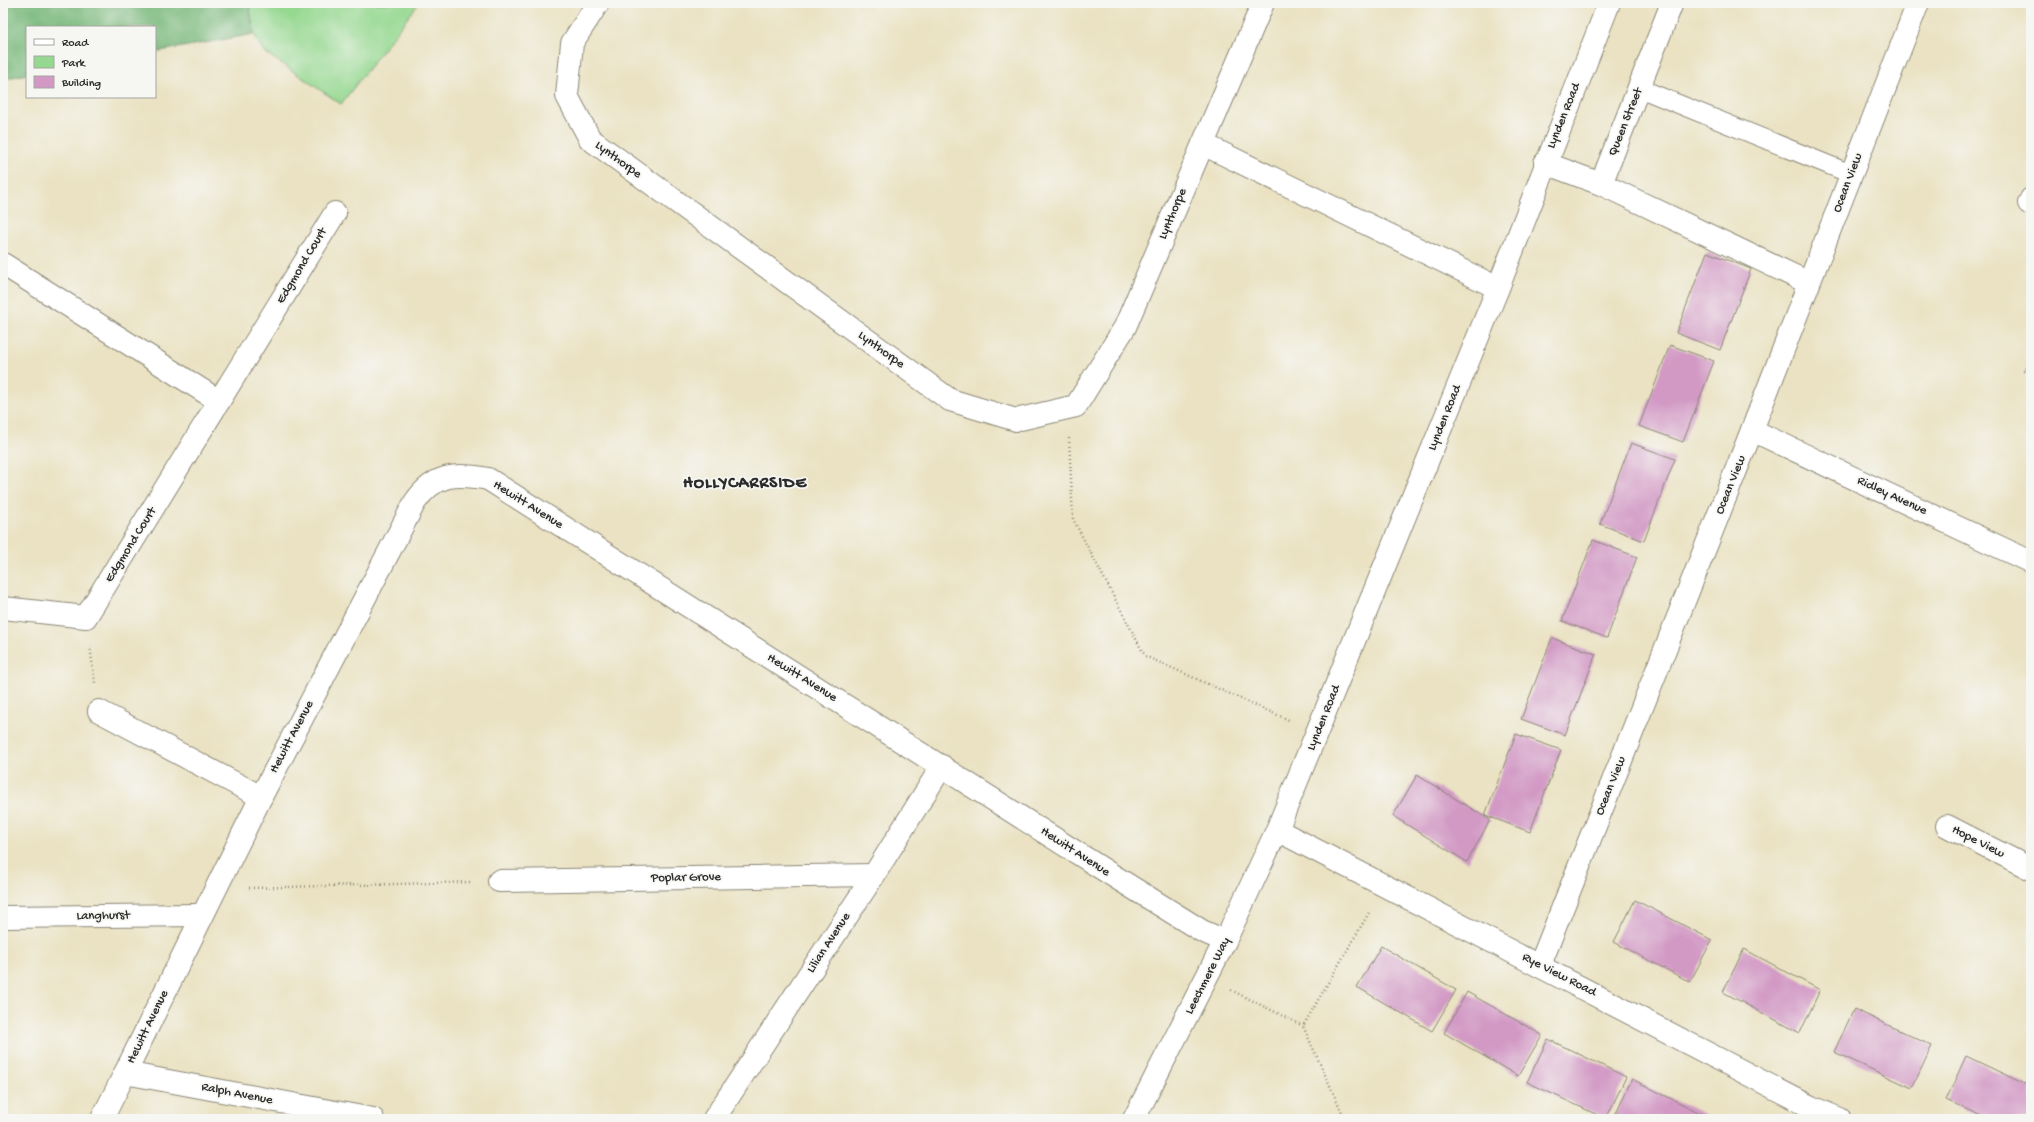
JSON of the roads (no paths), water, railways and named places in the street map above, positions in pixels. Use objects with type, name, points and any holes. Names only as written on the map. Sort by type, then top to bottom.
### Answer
[{"type":"street","name":"Lynthorpe","points":[[598,3],[572,43],[567,96],[590,139],[950,400],[1016,420],[1076,406],[1125,327],[1263,3]]},
{"type":"street","name":"Lynden Road","points":[[1277,830],[1318,733],[1498,288],[1545,162],[1609,3]]},
{"type":"street","name":"Queen Street","points":[[1601,184],[1672,3]]},
{"type":"street","name":"Ocean View","points":[[1540,965],[1752,430],[1918,3]]},
{"type":"street","points":[[1203,144],[1498,288]]},
{"type":"street","points":[[1545,162],[1601,184],[1809,283]]},
{"type":"street","name":"Edgmond Court","points":[[3,608],[86,617],[335,213]]},
{"type":"street","points":[[3,264],[219,402]]},
{"type":"street","name":"Ridley Avenue","points":[[1752,430],[2031,562]]},
{"type":"street","name":"Hewitt Avenue","points":[[102,1119],[261,797],[415,502],[429,485],[456,476],[472,476],[488,479],[1202,931],[1225,941]]},
{"type":"street","points":[[99,711],[261,797]]},
{"type":"street","name":"Lilian Avenue","points":[[714,1119],[874,875],[942,766]]},
{"type":"street","name":"Hope View","points":[[1947,826],[2031,869]]},
{"type":"street","name":"Rye View Road","points":[[1277,830],[1831,1117]]},
{"type":"street","name":"Leechmere Way","points":[[1134,1119],[1207,978],[1277,830]]},
{"type":"street","name":"Poplar Grove","points":[[499,881],[874,875]]},
{"type":"street","name":"Langhurst","points":[[3,917],[202,915]]},
{"type":"street","name":"Ralph Avenue","points":[[126,1073],[373,1119]]},
{"type":"lane","points":[[1639,88],[1851,174]]},
{"type":"district","name":"HOLLYCARRSIDE","points":[[745,484]]}]
